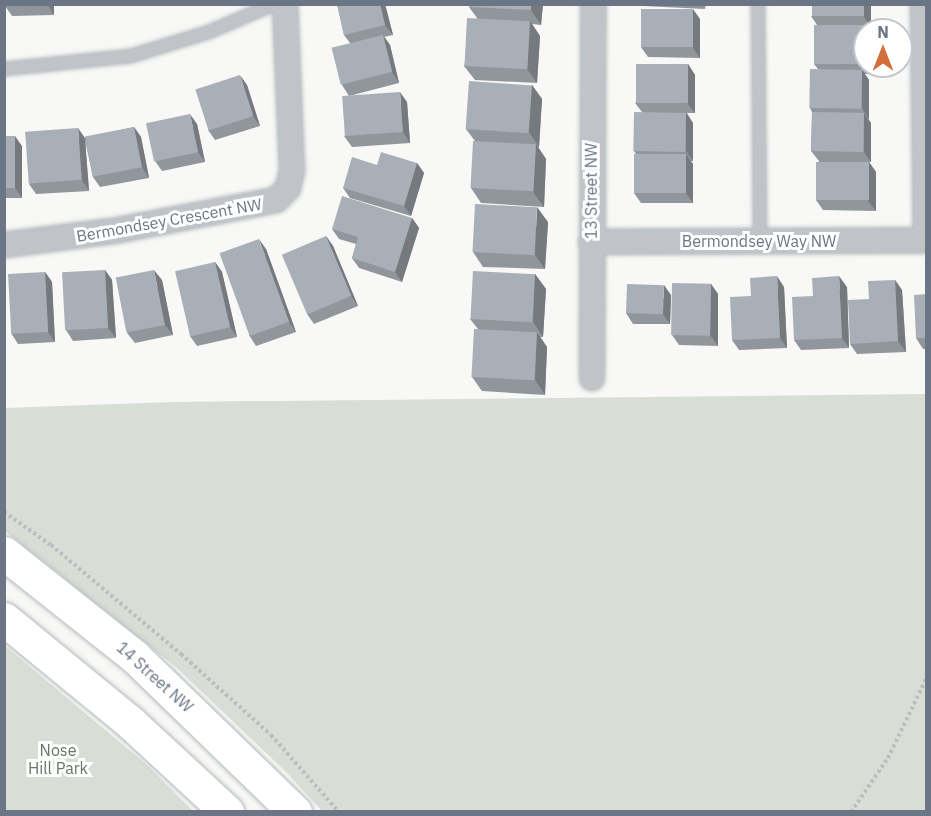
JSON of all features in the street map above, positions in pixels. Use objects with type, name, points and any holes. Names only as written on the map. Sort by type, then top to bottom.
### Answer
[{"type":"main road","name":"14 Street NW","points":[[4,554],[135,657],[295,812]]},
{"type":"main road","points":[[4,619],[131,723],[227,812]]},
{"type":"street","name":"Bermondsey Crescent NW","points":[[4,246],[118,230],[276,200],[288,188],[292,170],[285,4]]},
{"type":"street","name":"13 Street NW","points":[[592,378],[593,4]]},
{"type":"street","points":[[923,4],[926,240]]},
{"type":"street","name":"Bermondsey Way NW","points":[[591,242],[926,240]]},
{"type":"lane","points":[[4,69],[131,56],[209,32],[274,4]]},
{"type":"lane","points":[[758,4],[760,242]]},
{"type":"path","points":[[851,812],[888,758],[927,680]]},
{"type":"green space","points":[[926,394],[926,811],[322,811],[287,773],[177,668],[5,531],[5,408],[172,402]]},
{"type":"green space","name":"Nose Hill Park","points":[[5,646],[147,765],[193,811],[5,811]]},
{"type":"building","points":[[5,4],[46,4],[5,6]]},
{"type":"building","points":[[337,4],[380,4],[385,25],[344,35]]},
{"type":"building","points":[[469,4],[531,4],[531,10],[469,7]]},
{"type":"building","points":[[812,4],[864,4],[864,16],[812,16]]},
{"type":"building","points":[[641,9],[693,9],[693,47],[641,47]]},
{"type":"building","points":[[467,18],[530,21],[527,69],[464,66]]},
{"type":"building","points":[[814,25],[853,25],[853,64],[814,64]]},
{"type":"building","points":[[383,35],[392,72],[341,85],[332,48]]},
{"type":"building","points":[[636,64],[688,64],[688,103],[636,103]]},
{"type":"building","points":[[810,69],[853,70],[853,78],[862,78],[861,109],[809,108]]},
{"type":"building","points":[[240,75],[253,116],[209,130],[195,90]]},
{"type":"building","points":[[469,81],[532,85],[528,133],[466,129]]},
{"type":"building","points":[[400,92],[403,132],[345,136],[342,96]]},
{"type":"building","points":[[634,112],[686,113],[685,152],[633,151]]},
{"type":"building","points":[[812,112],[864,113],[863,152],[811,151]]},
{"type":"building","points":[[190,114],[198,152],[154,162],[146,123]]},
{"type":"building","points":[[134,127],[142,167],[93,177],[85,137]]},
{"type":"building","points":[[78,128],[82,180],[29,184],[25,132]]},
{"type":"building","points":[[4,136],[15,136],[15,188],[4,188]]},
{"type":"building","points":[[473,141],[536,144],[533,191],[471,188]]},
{"type":"building","points":[[381,152],[417,163],[404,206],[343,188],[352,157],[377,165]]},
{"type":"building","points":[[634,154],[686,154],[686,193],[634,193]]},
{"type":"building","points":[[816,162],[869,162],[869,200],[816,200]]},
{"type":"building","points":[[342,196],[412,218],[395,272],[352,258],[358,237],[332,229]]},
{"type":"building","points":[[475,204],[537,207],[534,255],[472,252]]},
{"type":"building","points":[[326,236],[351,296],[307,315],[282,255]]},
{"type":"building","points":[[259,239],[289,322],[250,336],[220,253]]},
{"type":"building","points":[[215,262],[230,327],[190,337],[175,271]]},
{"type":"building","points":[[105,270],[108,328],[65,330],[62,272]]},
{"type":"building","points":[[154,270],[165,325],[126,332],[116,277]]},
{"type":"building","points":[[473,271],[535,274],[532,322],[470,319]]},
{"type":"building","points":[[45,272],[48,332],[11,334],[8,274]]},
{"type":"building","points":[[777,276],[780,338],[732,340],[730,297],[751,296],[750,278]]},
{"type":"building","points":[[839,276],[842,338],[794,340],[792,297],[813,296],[812,278]]},
{"type":"building","points":[[895,280],[898,341],[850,344],[848,300],[869,299],[868,281]]},
{"type":"building","points":[[672,283],[711,284],[710,336],[671,335]]},
{"type":"building","points":[[627,284],[664,285],[663,314],[626,313]]},
{"type":"building","points":[[927,294],[927,338],[916,338],[914,295]]},
{"type":"building","points":[[474,329],[537,332],[534,380],[471,377]]}]
